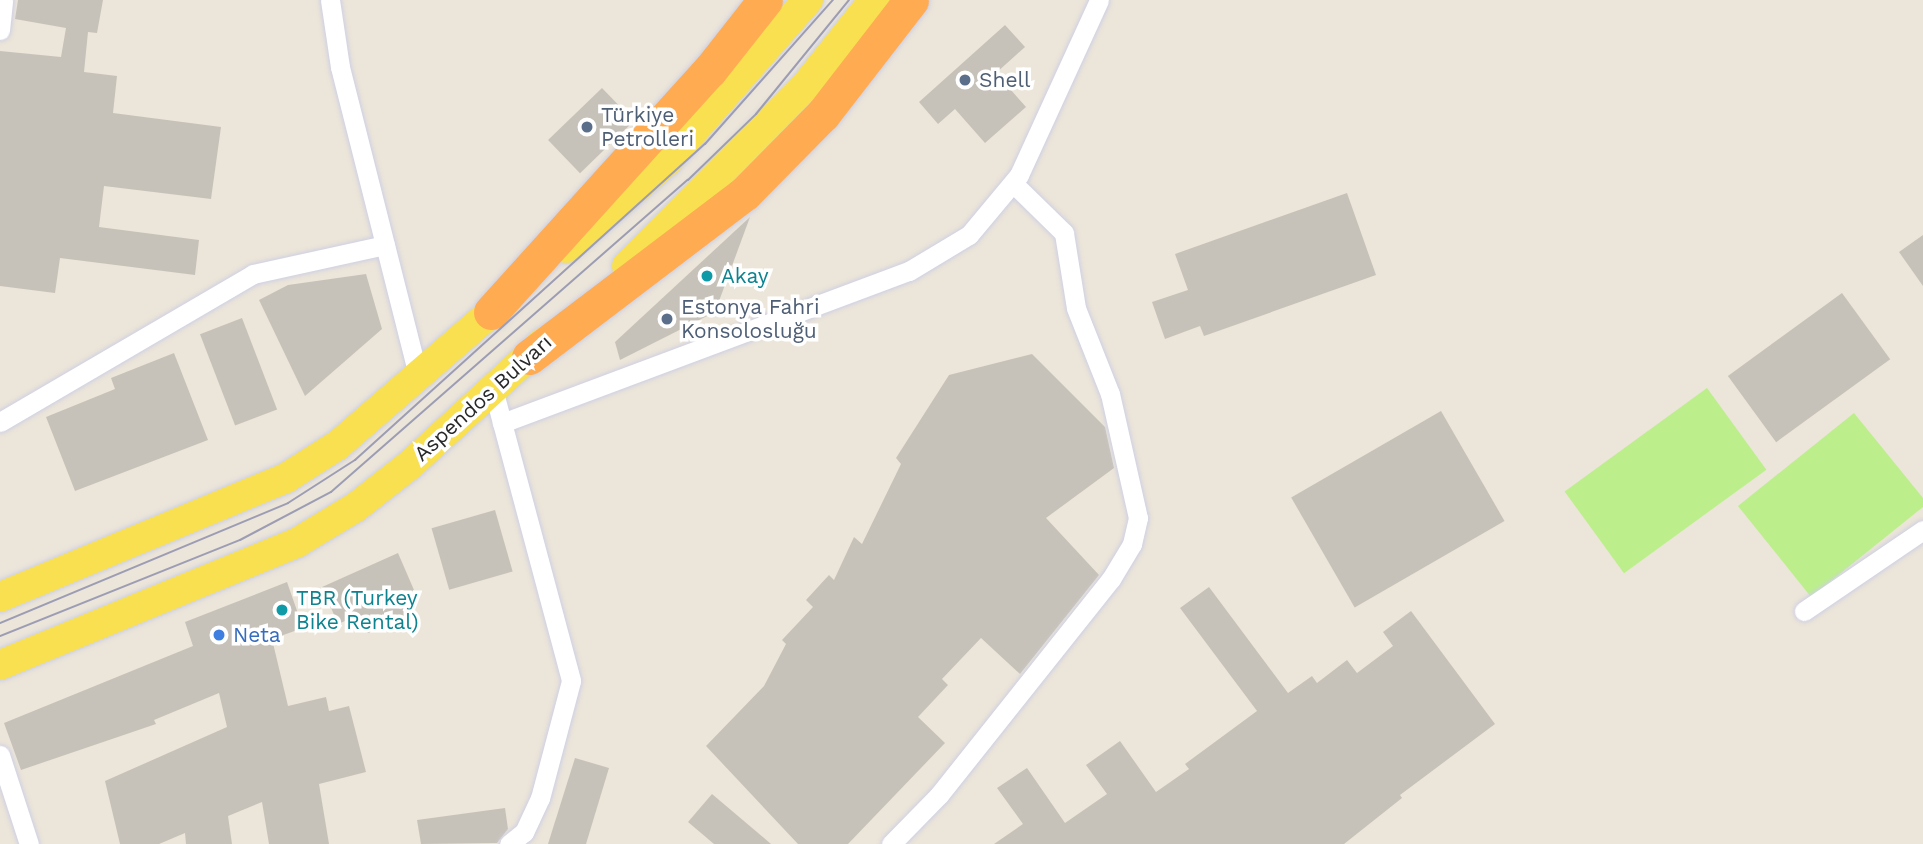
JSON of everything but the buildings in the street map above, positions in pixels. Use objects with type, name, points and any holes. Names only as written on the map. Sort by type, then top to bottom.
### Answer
[{"type":"highway","points":[[491,312],[710,70],[765,0]]},
{"type":"highway","points":[[529,357],[745,193],[823,114],[911,0]]},
{"type":"main road","points":[[0,597],[286,478],[338,445],[667,161],[808,0]]},
{"type":"main road","name":"Aspendos Bulvarı","points":[[0,664],[298,542],[367,498],[529,357],[692,206],[803,89],[874,0]]},
{"type":"street","points":[[0,30],[3,0]]},
{"type":"street","points":[[330,0],[340,67],[418,375]]},
{"type":"street","points":[[502,423],[909,271],[969,235],[1013,183],[1099,0]]},
{"type":"street","points":[[891,844],[939,794],[1111,579],[1132,544],[1138,518],[1110,394],[1076,308],[1064,233],[1013,183]]},
{"type":"street","points":[[0,422],[253,274],[385,244]]},
{"type":"street","points":[[493,389],[571,681],[540,799],[524,832],[509,844]]},
{"type":"street","points":[[1804,611],[1923,530]]},
{"type":"street","points":[[0,755],[29,844]]},
{"type":"green space","points":[[1707,388],[1766,470],[1624,573],[1565,491]]},
{"type":"green space","points":[[1854,413],[1923,498],[1923,507],[1811,597],[1738,506]]},
{"type":"tram line","points":[[0,623],[288,503],[355,460],[705,144],[833,0]]},
{"type":"tram line","points":[[0,636],[240,540],[331,492],[688,180],[756,114],[849,0]]},
{"type":"place","name":"Shell","points":[[965,80]]},
{"type":"place","name":"Türkiye Petrolleri","points":[[587,127]]},
{"type":"place","name":"Akay","points":[[707,276]]},
{"type":"place","name":"Estonya Fahri Konsolosluğu","points":[[667,319]]},
{"type":"place","name":"TBR (Turkey Bike Rental)","points":[[282,610]]},
{"type":"place","name":"Neta","points":[[219,635]]}]
